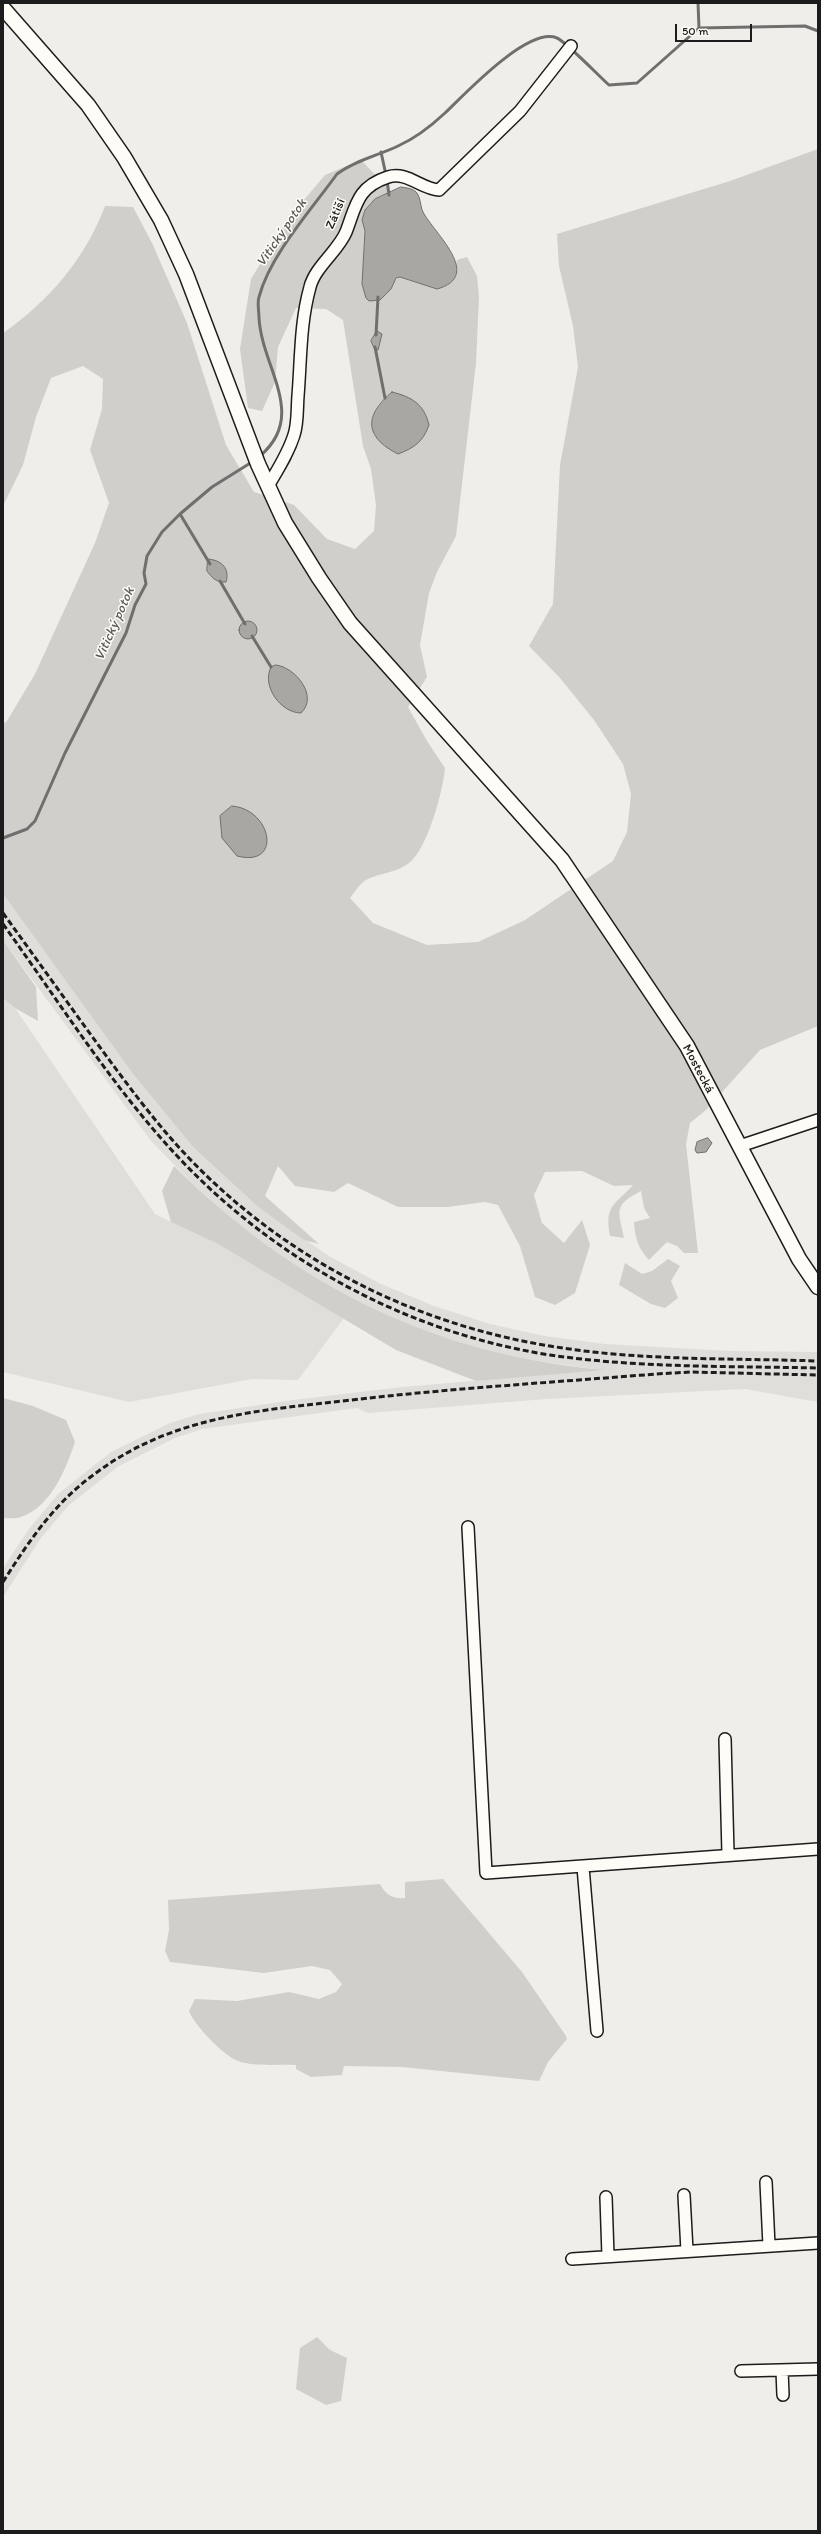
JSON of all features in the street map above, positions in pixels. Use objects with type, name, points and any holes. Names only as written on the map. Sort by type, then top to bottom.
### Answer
[{"type":"street","name":"Mostecká","points":[[3,8],[88,105],[124,157],[161,220],[186,274],[258,464],[285,522],[319,578],[350,623],[562,860],[687,1046],[799,1259],[817,1283]]},
{"type":"street","name":"Zátiší","points":[[268,486],[284,460],[294,434],[301,332],[310,285],[346,232],[358,199],[364,190],[389,176],[400,176],[413,180],[428,189],[439,190],[520,110],[569,48]]},
{"type":"street","points":[[740,1146],[818,1120]]},
{"type":"street","points":[[468,1527],[486,1874],[728,1854],[818,1849]]},
{"type":"street","points":[[725,1739],[728,1854]]},
{"type":"street","points":[[583,1867],[597,2031]]},
{"type":"street","points":[[766,2182],[769,2246]]},
{"type":"street","points":[[684,2195],[687,2251]]},
{"type":"street","points":[[606,2197],[608,2256]]},
{"type":"street","points":[[572,2259],[818,2243]]},
{"type":"street","points":[[741,2371],[818,2369]]},
{"type":"street","points":[[782,2370],[783,2396]]},
{"type":"shaded area","points":[[818,149],[818,1026],[760,1050],[706,1110],[690,1123],[686,1144],[698,1253],[684,1253],[677,1246],[667,1242],[649,1260],[645,1256],[636,1238],[634,1228],[634,1222],[650,1218],[644,1208],[641,1191],[625,1201],[620,1210],[620,1221],[624,1238],[610,1236],[609,1218],[612,1206],[633,1185],[614,1186],[582,1171],[545,1172],[534,1195],[542,1223],[564,1243],[582,1220],[590,1245],[575,1293],[555,1305],[535,1297],[520,1246],[498,1205],[485,1202],[447,1207],[398,1207],[348,1183],[334,1192],[295,1186],[278,1166],[265,1196],[319,1244],[304,1240],[257,1206],[193,1147],[133,1074],[3,894],[3,724],[7,721],[35,674],[95,543],[109,503],[90,450],[102,409],[103,379],[83,366],[51,378],[36,417],[23,465],[3,506],[3,333],[36,307],[64,277],[87,244],[105,206],[133,207],[152,243],[187,323],[226,445],[254,492],[294,505],[327,539],[355,549],[374,531],[376,505],[371,469],[363,446],[343,320],[326,309],[296,308],[278,347],[275,382],[262,411],[248,408],[240,349],[251,279],[287,220],[325,175],[361,160],[391,191],[375,199],[365,210],[362,220],[365,231],[362,284],[391,289],[393,281],[400,277],[437,289],[452,280],[457,260],[467,257],[477,276],[479,297],[476,363],[456,536],[437,572],[429,593],[420,645],[427,677],[408,707],[427,741],[445,768],[444,778],[430,829],[419,851],[413,859],[408,864],[397,870],[372,877],[364,881],[350,898],[373,923],[427,945],[478,942],[525,920],[613,861],[627,832],[631,794],[623,764],[594,720],[560,678],[529,646],[553,604],[560,465],[578,367],[573,326],[559,266],[557,234],[730,181]],"holes":[[[392,392],[374,436],[373,416],[375,411],[381,402]]]},
{"type":"shaded area","points":[[401,187],[409,188],[418,194],[423,212],[452,254],[456,264],[456,274],[450,283],[437,289],[400,277],[396,278],[391,289],[380,300],[369,301],[366,298],[362,284],[365,231],[362,220],[365,210],[375,199]]},
{"type":"shaded area","points":[[377,331],[382,334],[378,350],[375,350],[371,341]]},
{"type":"shaded area","points":[[392,392],[406,396],[416,402],[424,412],[429,425],[424,436],[417,444],[398,454],[379,440],[374,433],[372,425],[376,409]]},
{"type":"shaded area","points":[[208,559],[217,561],[224,566],[227,573],[226,582],[217,581],[209,574],[207,571]]},
{"type":"shaded area","points":[[248,621],[254,624],[257,630],[254,636],[248,639],[242,636],[239,630],[242,624]]},
{"type":"shaded area","points":[[276,665],[290,671],[302,683],[306,691],[307,699],[306,706],[301,713],[294,712],[286,708],[275,697],[271,690],[269,674],[271,667]]},
{"type":"shaded area","points":[[232,806],[246,810],[256,817],[263,826],[267,837],[266,846],[261,854],[252,857],[237,856],[222,838],[220,816]]},
{"type":"shaded area","points":[[3,894],[133,1074],[193,1147],[257,1206],[329,1256],[381,1284],[434,1306],[490,1324],[545,1336],[605,1344],[731,1351],[818,1352],[818,1402],[745,1389],[547,1399],[368,1413],[357,1408],[202,1429],[175,1438],[119,1466],[69,1505],[41,1538],[3,1597],[3,1568],[29,1529],[58,1494],[111,1452],[170,1423],[199,1414],[293,1400],[402,1387],[601,1370],[511,1357],[424,1332],[341,1294],[289,1263],[240,1227],[194,1185],[151,1141],[3,940]]},
{"type":"shaded area","points":[[3,940],[36,987],[38,1021],[15,1008],[3,998]]},
{"type":"shaded area","points":[[3,998],[15,1008],[155,1214],[218,1244],[344,1318],[298,1380],[252,1379],[129,1402],[3,1372]]},
{"type":"shaded area","points":[[708,1138],[712,1143],[706,1152],[697,1153],[695,1150],[697,1142]]},
{"type":"shaded area","points":[[174,1166],[220,1209],[268,1246],[318,1279],[371,1307],[425,1331],[483,1349],[542,1362],[605,1370],[476,1381],[396,1350],[218,1244],[171,1222],[162,1191]]},
{"type":"shaded area","points":[[668,1259],[680,1266],[671,1281],[678,1298],[665,1308],[651,1304],[619,1285],[625,1263],[642,1274],[652,1271]]},
{"type":"shaded area","points":[[3,1398],[33,1406],[66,1420],[75,1442],[62,1475],[49,1496],[32,1512],[17,1518],[3,1518]]},
{"type":"shaded area","points":[[443,1879],[522,1972],[566,2036],[567,2039],[548,2062],[539,2081],[402,2067],[344,2066],[342,2075],[311,2077],[296,2069],[296,2065],[259,2065],[238,2061],[218,2047],[203,2032],[192,2017],[189,2011],[195,1999],[237,2001],[289,1992],[319,1999],[336,1992],[342,1984],[330,1970],[312,1966],[264,1973],[170,1962],[165,1951],[169,1930],[168,1900],[380,1884],[390,1896],[405,1898],[405,1882]]},
{"type":"shaded area","points":[[317,2337],[330,2350],[347,2358],[341,2401],[326,2405],[296,2389],[300,2348]]},
{"type":"waterway","points":[[698,3],[699,28]]},
{"type":"waterway","name":"Vitický potok","points":[[260,456],[274,440],[281,424],[282,408],[279,391],[262,337],[259,318],[259,297],[264,281],[282,249],[337,174],[352,165],[390,150],[417,136],[439,118],[497,64],[530,42],[545,37],[557,38],[575,52],[609,85],[637,83],[699,28],[805,26],[818,31]]},
{"type":"waterway","points":[[381,152],[386,175]]},
{"type":"waterway","points":[[387,180],[389,195]]},
{"type":"waterway","points":[[376,335],[378,297]]},
{"type":"waterway","points":[[375,347],[385,398]]},
{"type":"waterway","name":"Vitický potok","points":[[3,838],[27,829],[35,821],[65,753],[126,633],[135,605],[146,584],[144,573],[147,556],[162,532],[180,514],[212,487],[252,462]]},
{"type":"waterway","points":[[180,514],[210,564]]},
{"type":"waterway","points":[[220,581],[245,624]]},
{"type":"waterway","points":[[252,636],[271,667]]},
{"type":"railway","points":[[3,913],[130,1088],[186,1155],[224,1192],[264,1225],[307,1254],[352,1280],[399,1303],[448,1321],[499,1336],[550,1346],[583,1351],[650,1357],[818,1361]]},
{"type":"railway","points":[[3,924],[109,1074],[179,1158],[217,1195],[258,1230],[302,1260],[348,1287],[396,1310],[446,1330],[498,1344],[550,1355],[650,1364],[818,1368]]},
{"type":"railway","points":[[3,1582],[33,1537],[55,1509],[81,1484],[126,1453],[157,1438],[222,1418],[290,1407],[397,1395],[656,1374],[691,1372],[818,1375]]}]
